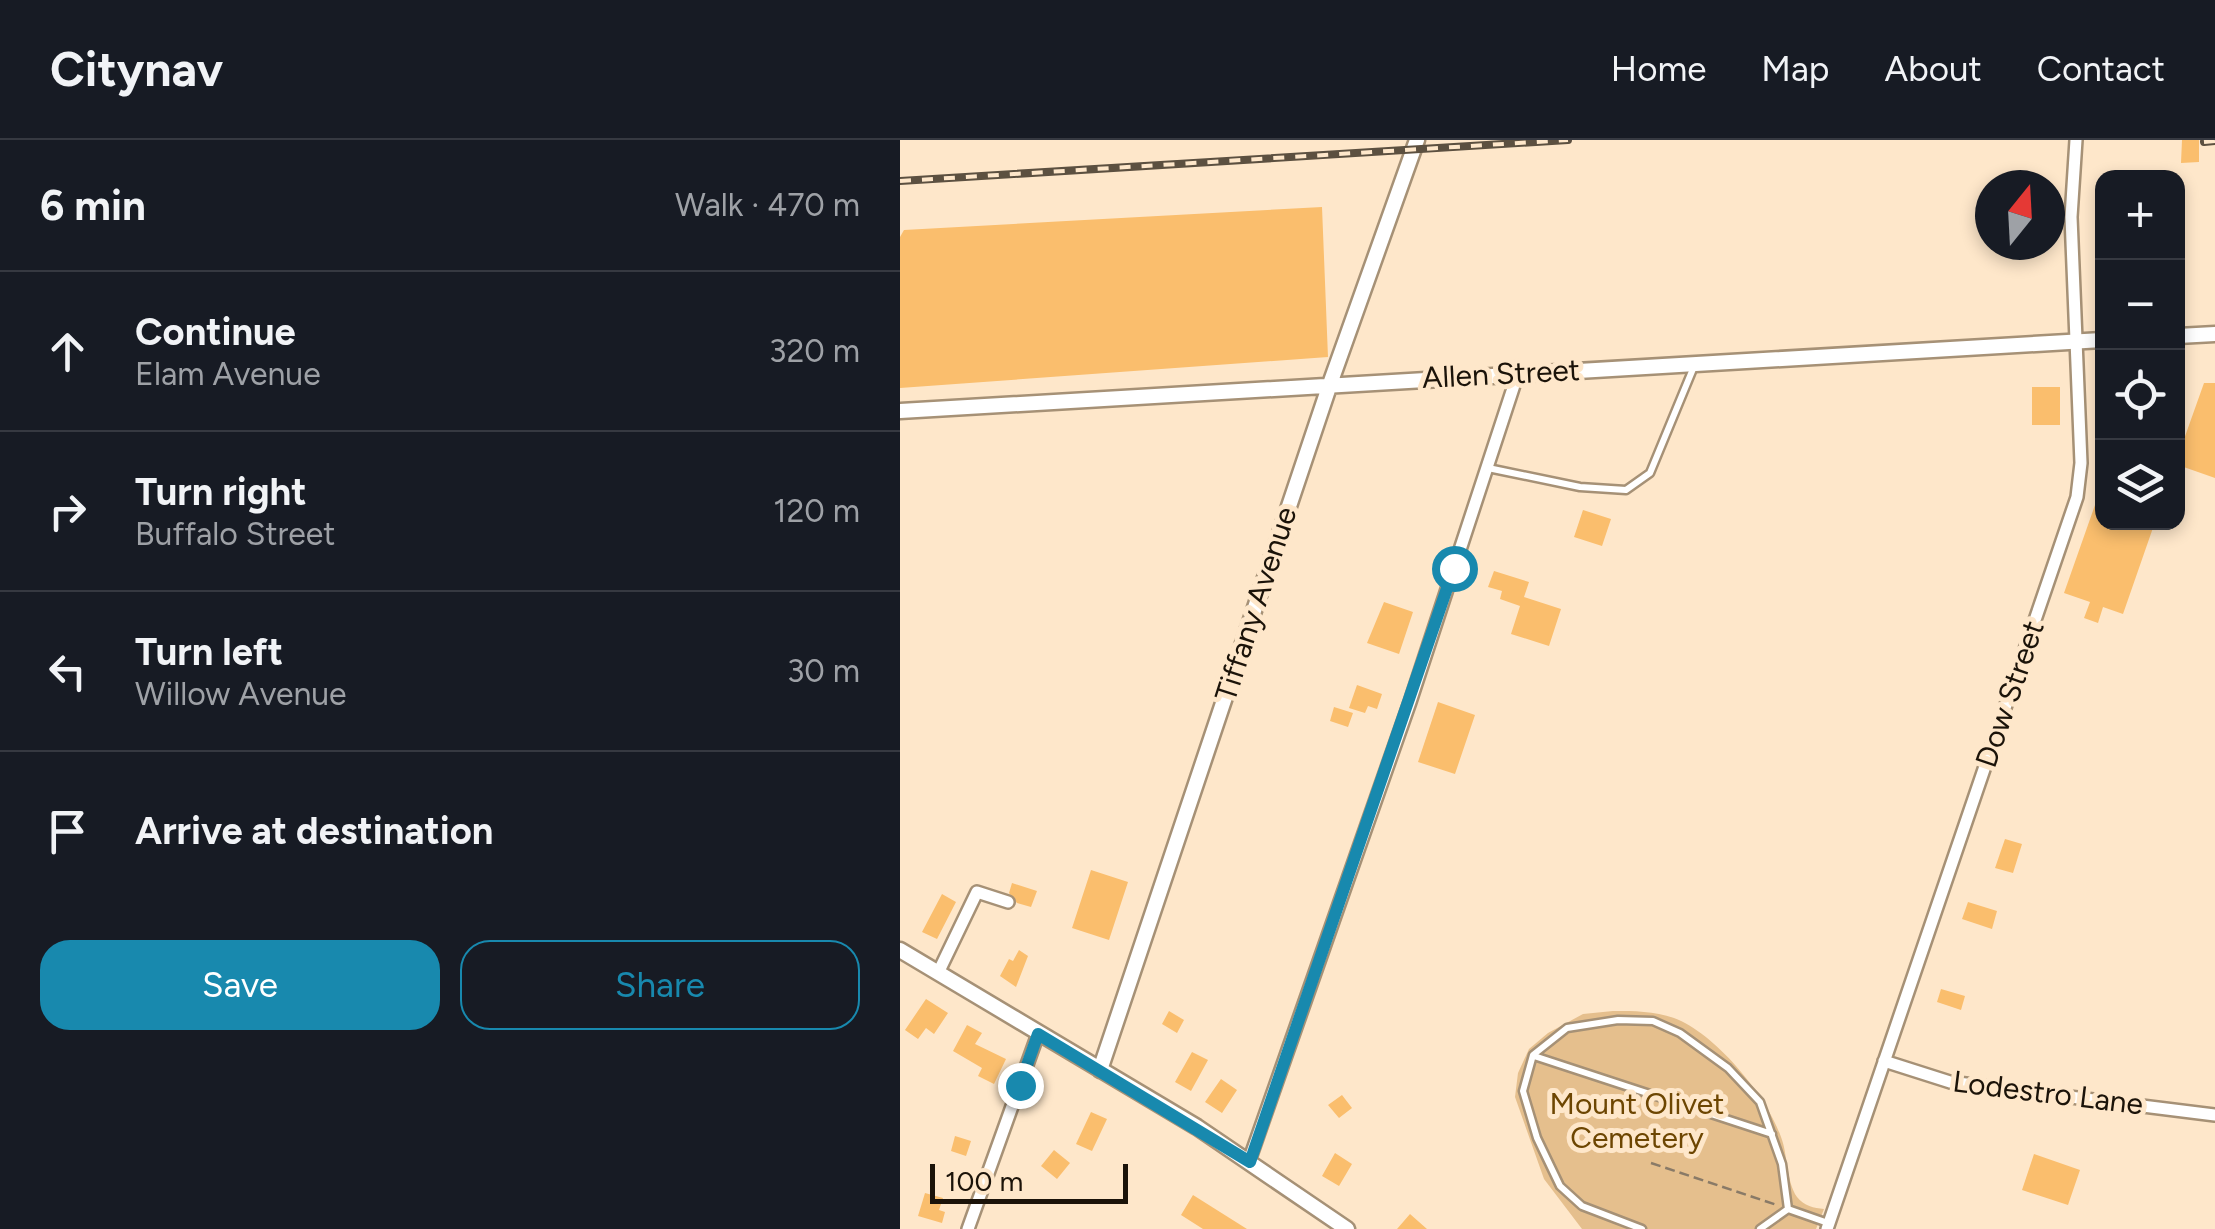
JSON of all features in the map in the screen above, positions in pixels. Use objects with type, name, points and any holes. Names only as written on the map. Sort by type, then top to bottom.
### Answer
[{"type":"street","name":"Tiffany Avenue","points":[[1100,1070],[1416,140]]},
{"type":"street","name":"Dow Street","points":[[1828,1226],[2077,496],[2080,463],[2071,217],[2076,140]]},
{"type":"street","points":[[2185,336],[2215,334]]},
{"type":"street","name":"Allen Street","points":[[900,411],[2095,341]]},
{"type":"street","points":[[1250,1162],[1518,373]]},
{"type":"street","points":[[938,973],[977,892],[1008,902]]},
{"type":"street","points":[[900,950],[1250,1162],[1347,1229]]},
{"type":"street","points":[[968,1229],[1038,1034]]},
{"type":"street","name":"Lodestro Lane","points":[[1884,1061],[1950,1082],[2215,1115]]},
{"type":"lane","points":[[1488,468],[1580,487],[1626,490],[1650,473],[1696,363]]},
{"type":"lane","points":[[1642,1229],[1582,1206],[1560,1186],[1537,1138],[1522,1092],[1533,1055],[1566,1028],[1618,1020],[1654,1020],[1680,1033],[1728,1068],[1760,1102],[1782,1164],[1788,1209]]},
{"type":"lane","points":[[1533,1055],[1772,1134]]},
{"type":"lane","points":[[1788,1209],[1828,1226]]},
{"type":"lane","points":[[1760,1229],[1788,1209]]},
{"type":"path","points":[[1651,1163],[1788,1209]]},
{"type":"green space","name":"Mount Olivet Cemetery","points":[[1613,1011],[1674,1018],[1706,1037],[1738,1068],[1774,1121],[1797,1197],[1809,1206],[1824,1209],[1816,1229],[1582,1229],[1544,1179],[1515,1097],[1518,1073],[1529,1049],[1548,1033],[1583,1014]]},
{"type":"building","points":[[2182,140],[2199,140],[2199,162],[2181,163]]},
{"type":"building","points":[[1322,207],[1328,357],[900,388],[900,237],[904,230]]},
{"type":"building","points":[[2204,383],[2215,383],[2215,478],[2185,467],[2185,436]]},
{"type":"building","points":[[2032,387],[2060,387],[2060,425],[2032,425]]},
{"type":"building","points":[[2095,505],[2095,530],[2152,530],[2123,614],[2103,607],[2098,623],[2084,618],[2090,602],[2064,593]]},
{"type":"building","points":[[1583,510],[1611,519],[1602,546],[1574,537]]},
{"type":"building","points":[[1494,571],[1529,582],[1524,597],[1561,609],[1549,646],[1511,634],[1520,606],[1500,599],[1502,591],[1488,587]]},
{"type":"building","points":[[1384,602],[1413,612],[1399,654],[1367,643]]},
{"type":"building","points":[[1357,685],[1382,694],[1377,709],[1368,706],[1365,713],[1349,708]]},
{"type":"building","points":[[1438,702],[1475,715],[1455,774],[1418,762]]},
{"type":"building","points":[[1334,707],[1353,713],[1348,727],[1330,721]]},
{"type":"building","points":[[2005,839],[2022,844],[2013,873],[1995,868]]},
{"type":"building","points":[[1091,870],[1128,882],[1109,940],[1072,928]]},
{"type":"building","points":[[1012,883],[1037,891],[1031,907],[1017,903],[1009,893]]},
{"type":"building","points":[[942,894],[956,902],[937,939],[922,932]]},
{"type":"building","points":[[1968,902],[1997,911],[1992,929],[1962,919]]},
{"type":"building","points":[[1019,950],[1028,956],[1016,987],[1000,976]]},
{"type":"building","points":[[1941,989],[1965,996],[1961,1010],[1937,1002]]},
{"type":"building","points":[[926,999],[948,1013],[934,1034],[926,1028],[918,1039],[905,1030]]},
{"type":"building","points":[[1169,1011],[1184,1020],[1177,1033],[1162,1024]]},
{"type":"building","points":[[967,1025],[982,1033],[975,1044],[1006,1059],[994,1084],[978,1076],[982,1068],[953,1051]]},
{"type":"building","points":[[1192,1052],[1208,1060],[1191,1091],[1175,1082]]},
{"type":"building","points":[[1221,1079],[1237,1090],[1222,1113],[1205,1102]]},
{"type":"building","points":[[1342,1095],[1352,1108],[1339,1118],[1328,1105]]},
{"type":"building","points":[[1091,1112],[1107,1119],[1092,1151],[1076,1144]]},
{"type":"building","points":[[955,1136],[971,1141],[966,1156],[951,1151]]},
{"type":"building","points":[[1054,1150],[1070,1163],[1057,1179],[1041,1166]]},
{"type":"building","points":[[1335,1153],[1352,1164],[1339,1186],[1322,1176]]},
{"type":"building","points":[[2034,1154],[2080,1170],[2068,1205],[2022,1190]]},
{"type":"building","points":[[925,1193],[943,1198],[939,1210],[945,1212],[942,1223],[918,1216]]},
{"type":"building","points":[[1193,1195],[1247,1229],[1203,1229],[1181,1215]]},
{"type":"building","points":[[1410,1214],[1427,1229],[1397,1229]]},
{"type":"railway","points":[[900,181],[1568,140]]},
{"type":"railway","points":[[2204,142],[2215,141]]},
{"type":"route","points":[[1020,1085],[1038,1034],[1250,1162],[1454,568]]}]
